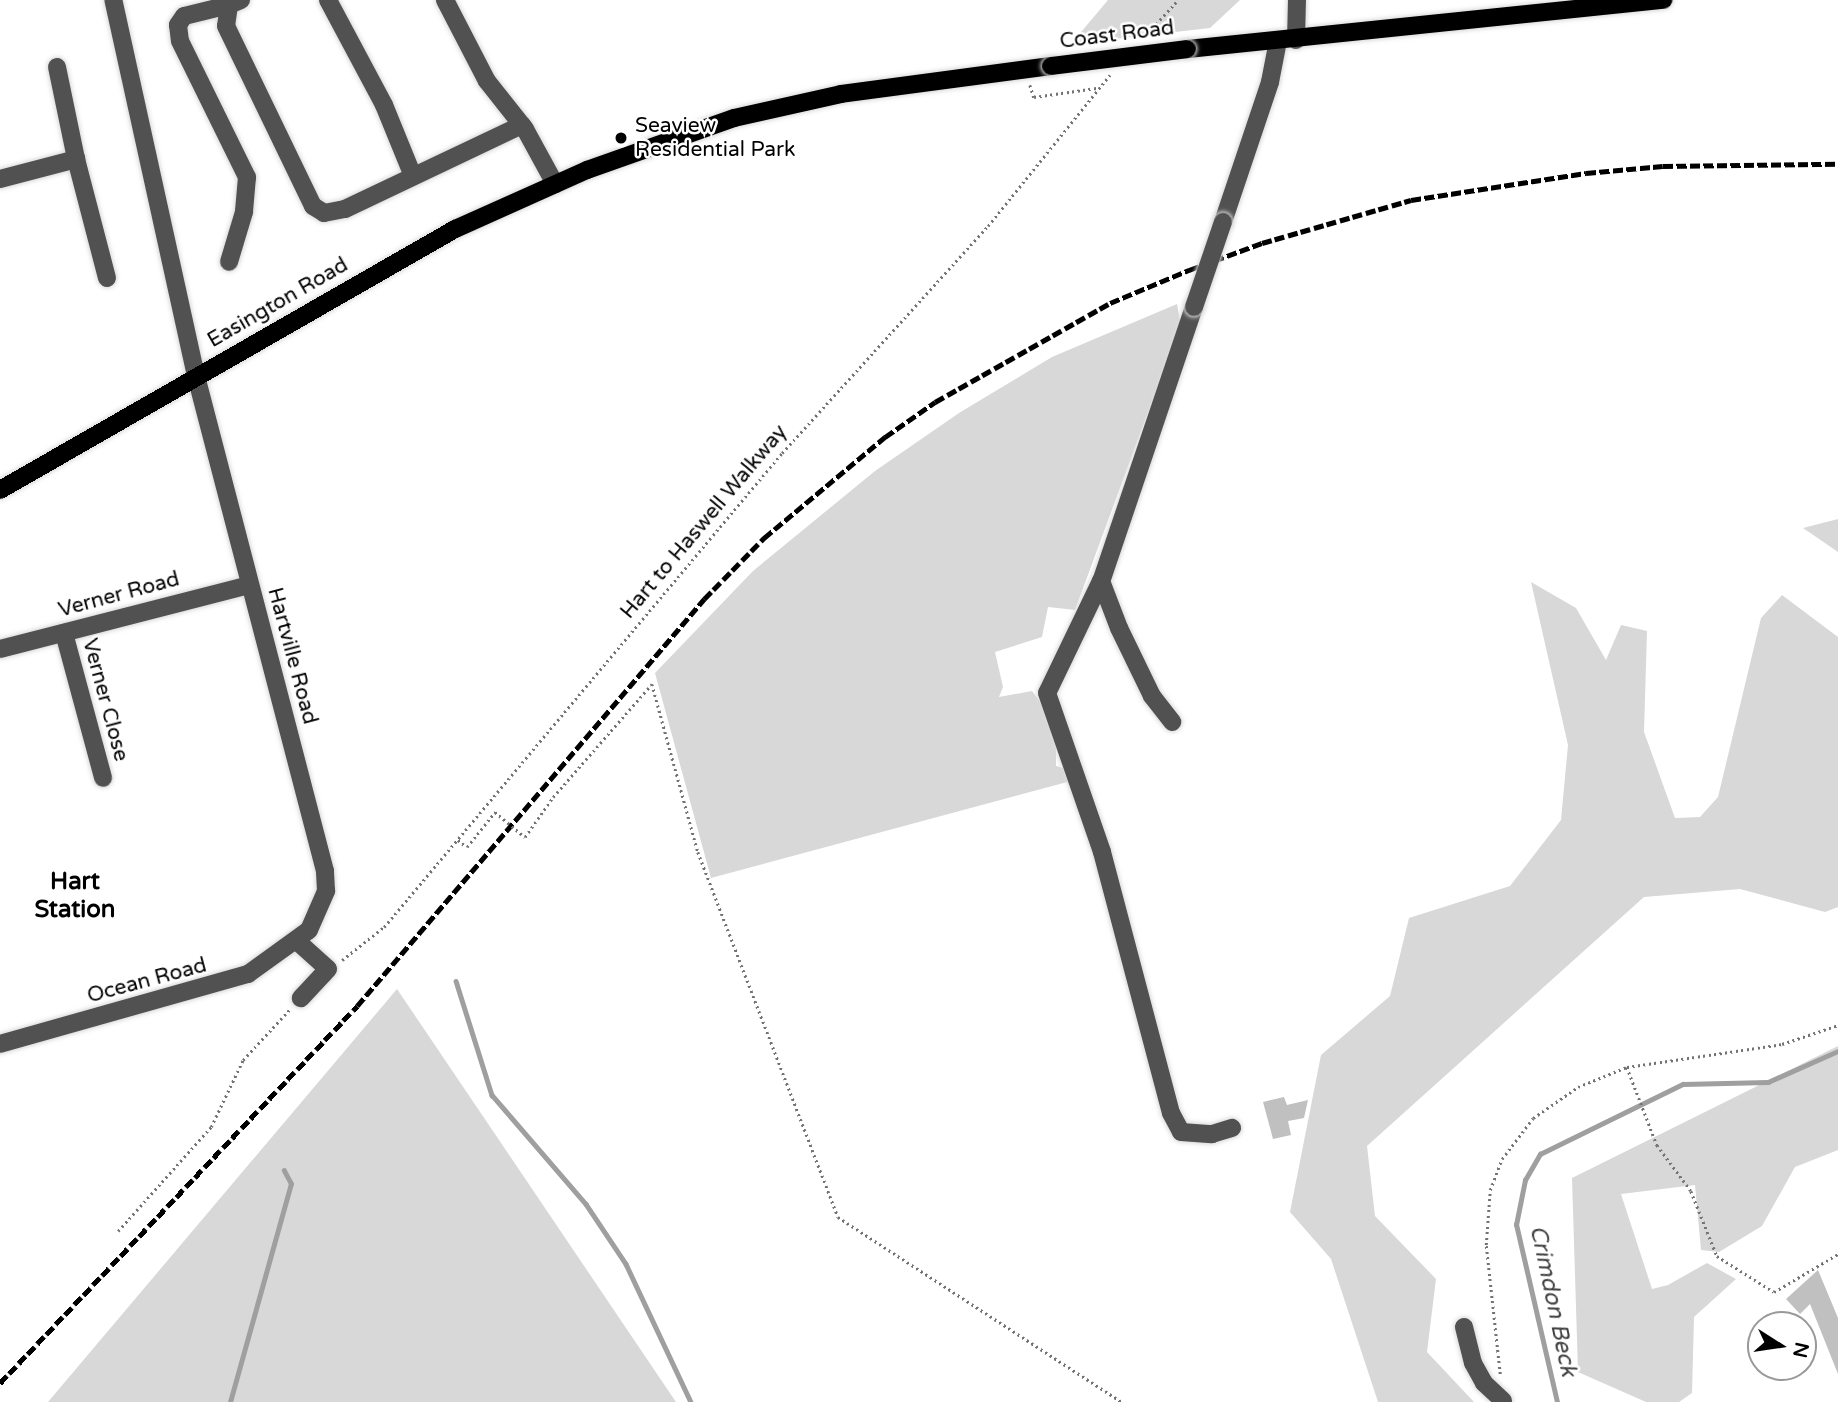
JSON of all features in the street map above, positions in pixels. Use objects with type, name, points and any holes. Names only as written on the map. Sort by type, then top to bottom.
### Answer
[{"type":"main road","name":"Coast Road","points":[[586,170],[734,118],[841,94],[1187,49],[1663,0]]},
{"type":"main road","name":"Easington Road","points":[[0,490],[455,229],[586,170]]},
{"type":"street","name":"Hartville Road","points":[[113,0],[196,376],[325,871],[326,891],[319,912],[298,942]]},
{"type":"street","points":[[328,0],[384,105],[413,176]]},
{"type":"street","points":[[445,0],[487,81],[522,125],[555,184]]},
{"type":"street","points":[[1232,1128],[1212,1134],[1181,1132],[1171,1113],[1102,852],[1047,693],[1101,581],[1270,82],[1287,40],[1297,0]]},
{"type":"street","points":[[235,2],[226,26],[313,206],[324,213],[345,209],[522,125]]},
{"type":"street","points":[[229,262],[244,212],[247,177],[180,41],[178,25],[184,16],[235,2]]},
{"type":"street","points":[[57,66],[76,159],[107,278]]},
{"type":"street","points":[[0,179],[76,159]]},
{"type":"street","points":[[1101,581],[1152,696],[1172,722]]},
{"type":"street","name":"Verner Road","points":[[0,649],[249,585]]},
{"type":"street","name":"Verner Close","points":[[64,633],[103,778]]},
{"type":"street","points":[[298,942],[328,969],[301,998]]},
{"type":"street","name":"Ocean Road","points":[[0,1044],[226,983],[298,942]]},
{"type":"street","points":[[1464,1327],[1473,1363],[1484,1383],[1503,1401]]},
{"type":"path","name":"Hart to Haswell Walkway","points":[[328,969],[384,928],[782,453],[988,226],[1098,88],[1034,97],[1028,80]]},
{"type":"path","points":[[458,840],[467,847],[495,812],[525,837],[652,684],[698,852],[838,1217],[1122,1402]]},
{"type":"path","points":[[118,1231],[211,1127],[243,1060],[301,998]]},
{"type":"path","points":[[1503,1401],[1486,1245],[1494,1180],[1502,1159],[1533,1118],[1578,1087],[1627,1068],[1782,1044],[1838,1025]]},
{"type":"path","points":[[1627,1068],[1647,1122],[1668,1163],[1691,1191],[1706,1239],[1717,1256],[1774,1292],[1838,1254]]},
{"type":"shaded area","points":[[1108,0],[1240,0],[1210,28],[1071,44]]},
{"type":"shaded area","points":[[1177,304],[1180,321],[1172,347],[1075,610],[1048,607],[1042,637],[995,652],[1003,687],[999,697],[1032,691],[1048,712],[1056,741],[1056,766],[1066,769],[1071,781],[711,878],[655,673],[753,571],[875,471],[959,413],[1052,357]]},
{"type":"shaded area","points":[[1838,519],[1838,552],[1803,528]]},
{"type":"shaded area","points":[[1531,582],[1576,608],[1606,660],[1621,625],[1647,631],[1644,732],[1675,818],[1700,817],[1718,797],[1761,618],[1782,595],[1838,637],[1838,907],[1825,912],[1740,889],[1644,897],[1367,1146],[1375,1216],[1436,1279],[1427,1352],[1474,1402],[1378,1402],[1331,1259],[1290,1212],[1321,1055],[1390,996],[1409,918],[1510,886],[1561,820],[1568,745]]},
{"type":"shaded area","points":[[397,989],[676,1402],[48,1402]]},
{"type":"shaded area","points":[[1838,1046],[1838,1150],[1795,1167],[1762,1226],[1719,1252],[1701,1250],[1695,1185],[1621,1194],[1652,1289],[1668,1285],[1707,1263],[1736,1279],[1694,1317],[1692,1393],[1679,1402],[1646,1402],[1578,1372],[1572,1178]]},
{"type":"building","points":[[1284,1097],[1287,1105],[1308,1100],[1304,1118],[1288,1121],[1291,1135],[1273,1139],[1263,1102]]},
{"type":"building","points":[[1818,1270],[1838,1318],[1838,1374],[1817,1322],[1817,1311],[1813,1311],[1810,1304],[1803,1311],[1797,1311],[1786,1299]]},
{"type":"waterway","points":[[456,981],[492,1095],[586,1204],[626,1264],[691,1402]]},
{"type":"waterway","name":"Crimdon Beck","points":[[1557,1402],[1516,1225],[1525,1180],[1540,1154],[1683,1084],[1768,1082],[1838,1051]]},
{"type":"waterway","points":[[230,1402],[291,1184],[284,1171]]},
{"type":"railway","points":[[0,1383],[357,1006],[704,599],[764,538],[885,437],[935,402],[1110,303],[1262,243],[1411,200],[1586,173],[1663,166],[1838,164]]},
{"type":"place","name":"Seaview Residential Park","points":[[621,138]]},
{"type":"district","name":"Hart Station","points":[[75,896]]}]
